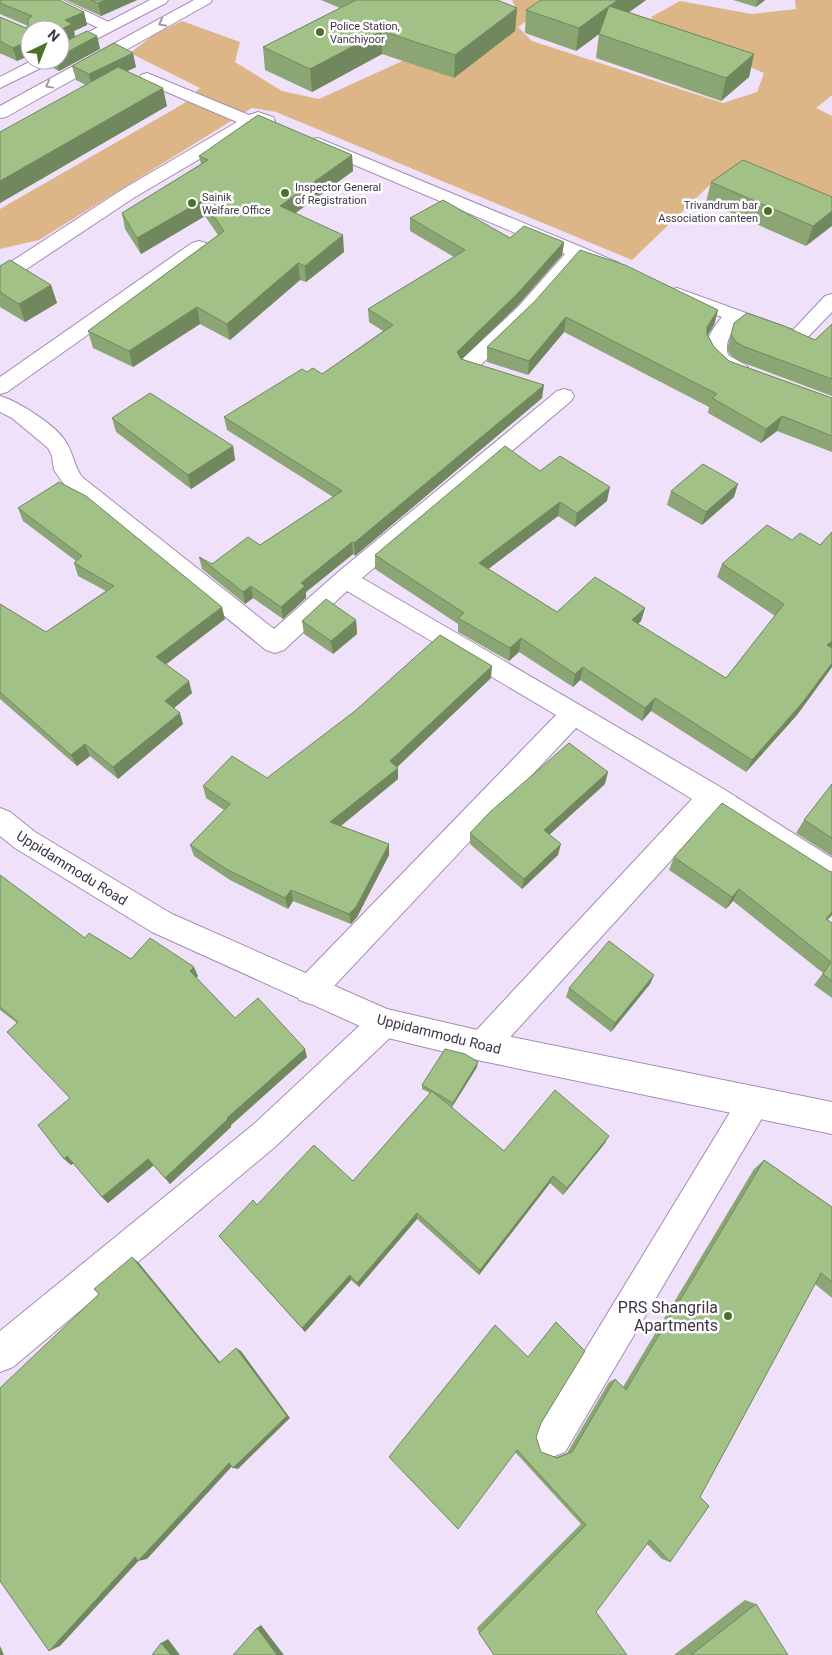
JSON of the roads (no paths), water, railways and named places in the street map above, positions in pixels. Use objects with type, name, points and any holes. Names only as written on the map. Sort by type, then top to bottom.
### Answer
[{"type":"street","points":[[50,0],[108,27]]},
{"type":"street","points":[[70,46],[161,0]]},
{"type":"street","points":[[0,113],[205,0]]},
{"type":"street","points":[[0,83],[25,70]]},
{"type":"street","points":[[147,78],[250,122]]},
{"type":"street","points":[[0,278],[129,193],[258,117],[285,129]]},
{"type":"street","points":[[303,136],[632,275]]},
{"type":"street","points":[[0,387],[199,247]]},
{"type":"street","points":[[485,371],[468,365],[502,335],[550,286],[577,252]]},
{"type":"street","points":[[658,286],[796,338],[832,300]]},
{"type":"street","points":[[734,315],[716,341],[714,348],[716,356],[733,369],[760,379]]},
{"type":"street","points":[[0,403],[20,414],[56,443],[63,456],[65,470],[74,482],[275,642],[345,579],[564,396],[538,388]]},
{"type":"street","points":[[345,579],[712,796],[832,874]]},
{"type":"street","points":[[310,990],[574,713]]},
{"type":"street","points":[[482,1046],[712,796]]},
{"type":"street","points":[[0,808],[25,840]]},
{"type":"street","name":"Uppidammodu Road","points":[[0,820],[25,840],[162,923],[384,1023],[482,1046],[832,1118]]},
{"type":"street","points":[[0,1354],[265,1136],[384,1023]]},
{"type":"street","points":[[552,1440],[754,1102]]},
{"type":"place","name":"Police Station, Vanchiyoor","points":[[320,32]]},
{"type":"place","name":"Inspector General of Registration","points":[[285,193]]},
{"type":"place","name":"Sainik Welfare Office","points":[[192,203]]},
{"type":"place","name":"Trivandrum bar Association canteen","points":[[768,211]]},
{"type":"place","name":"PRS Shangrila Apartments","points":[[728,1316]]}]
